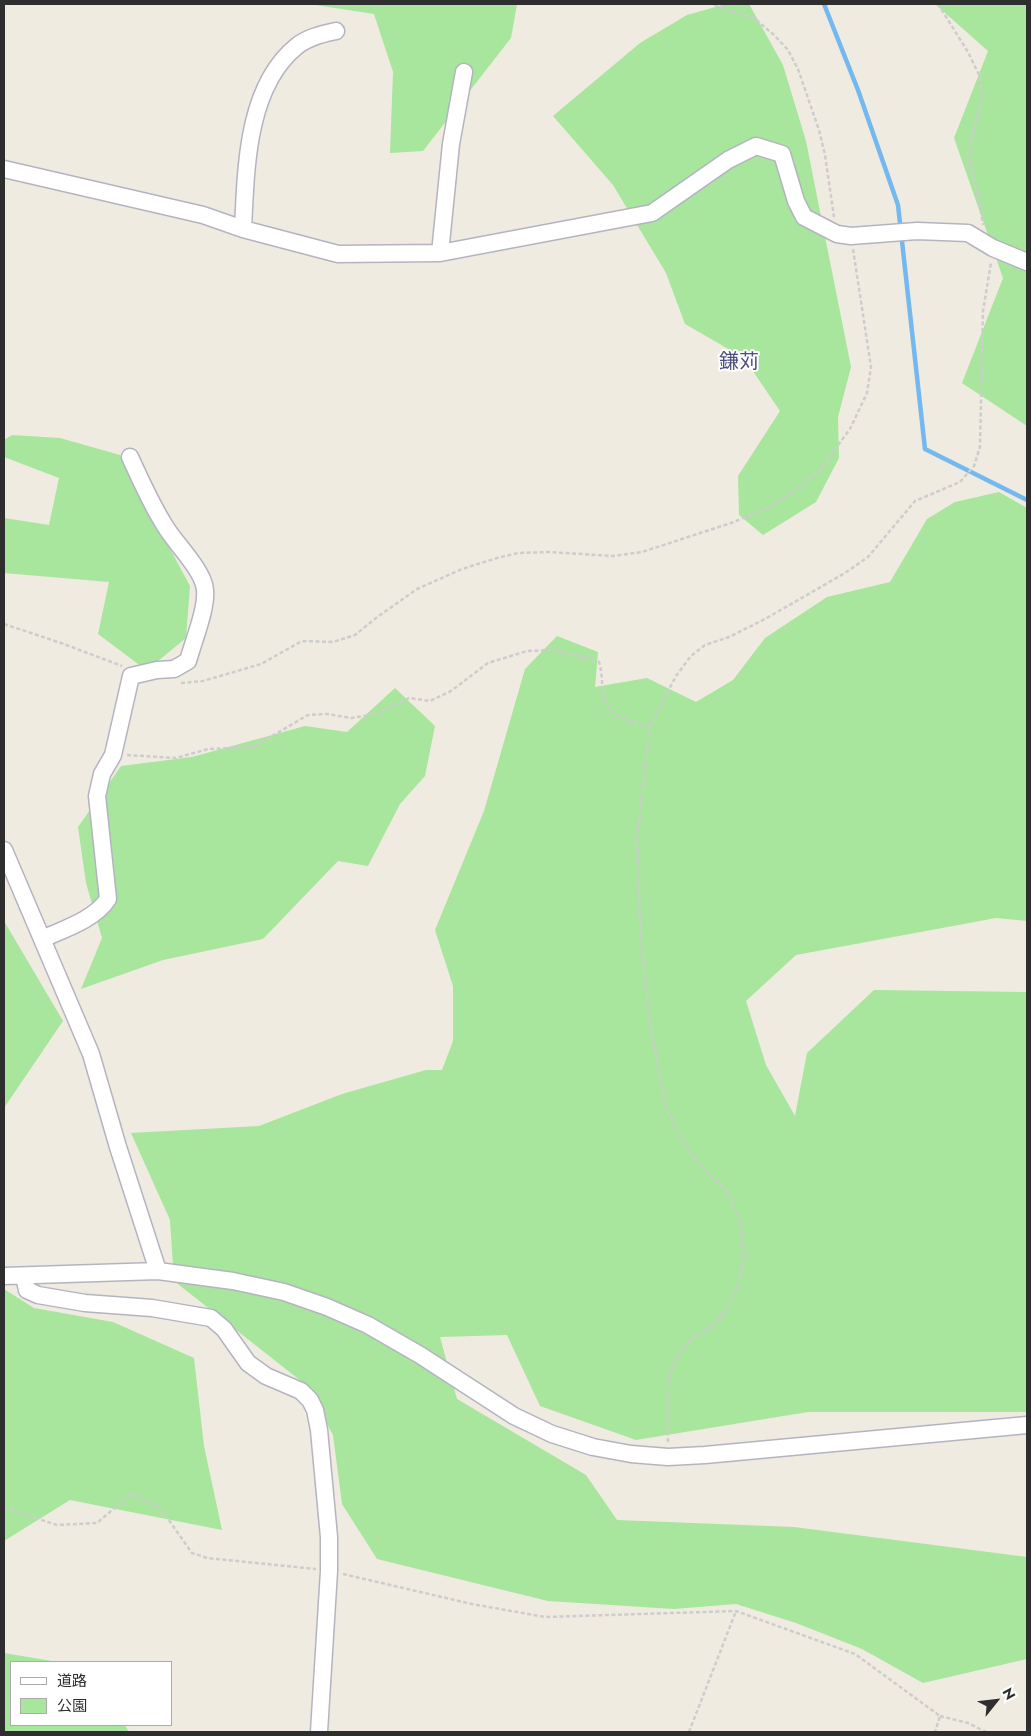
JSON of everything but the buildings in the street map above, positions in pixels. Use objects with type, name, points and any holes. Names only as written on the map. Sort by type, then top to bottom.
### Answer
[{"type":"street","points":[[243,229],[246,163],[256,113],[269,82],[279,63],[298,45],[314,37],[336,31]]},
{"type":"street","points":[[440,253],[451,144],[464,72]]},
{"type":"street","points":[[4,169],[203,215],[243,229],[338,254],[440,253],[652,212],[728,160],[756,146],[782,154],[796,201],[804,217],[844,235],[917,230],[968,233],[993,248],[1027,262]]},
{"type":"street","points":[[42,940],[87,918],[102,908],[108,899],[97,796],[102,774],[113,754],[130,676],[174,669],[188,661],[204,607],[206,590],[201,576],[166,528],[130,457]]},
{"type":"street","points":[[4,850],[91,1054],[118,1147],[158,1271]]},
{"type":"street","points":[[4,1276],[158,1271],[234,1281],[284,1292],[368,1325],[420,1355],[514,1416],[552,1434],[593,1447],[631,1454],[668,1457],[744,1452],[1027,1424]]},
{"type":"street","points":[[24,1276],[27,1290],[38,1296],[85,1303],[152,1308],[211,1318],[224,1329],[248,1364],[266,1376],[301,1391],[315,1410],[320,1437],[329,1537],[329,1571],[319,1732]]},
{"type":"path","points":[[175,684],[203,681],[261,664],[302,641],[333,642],[355,635],[417,589],[462,569],[497,558],[518,553],[534,552],[613,556],[642,552],[731,524],[766,509],[794,492],[820,470],[850,429],[867,394],[871,367],[844,235],[830,196],[825,155],[819,130],[798,69],[788,50],[774,34],[754,18],[714,4]]},
{"type":"path","points":[[938,4],[968,52],[979,75],[983,99],[972,134],[969,158],[978,194],[983,227]]},
{"type":"path","points":[[668,1457],[668,1392],[670,1372],[679,1355],[692,1339],[714,1325],[729,1305],[740,1282],[744,1254],[741,1224],[729,1195],[696,1160],[679,1134],[666,1106],[648,1012],[640,920],[637,842],[650,726],[676,676],[691,656],[705,645],[729,637],[765,619],[868,558],[915,501],[960,482],[974,466],[980,447],[981,432],[983,310],[993,248]]},
{"type":"path","points":[[4,624],[122,666],[130,676]]},
{"type":"path","points":[[113,754],[176,758],[208,750],[253,747],[308,715],[327,714],[351,718],[377,714],[409,698],[430,700],[451,691],[488,663],[527,651],[552,650],[599,662],[603,674],[604,697],[611,710],[628,722],[650,726]]},
{"type":"path","points":[[4,1508],[57,1525],[97,1523],[132,1493],[161,1509],[192,1553],[206,1558],[329,1571],[472,1604],[545,1617],[736,1612],[855,1654],[940,1716],[968,1723],[986,1732]]},
{"type":"path","points":[[689,1732],[736,1612]]},
{"type":"path","points":[[935,1732],[940,1716]]},
{"type":"green space","points":[[309,4],[517,4],[511,38],[423,151],[390,153],[393,72],[374,14]]},
{"type":"green space","points":[[726,4],[749,4],[783,65],[806,141],[851,367],[838,417],[839,458],[816,502],[763,535],[739,515],[738,476],[780,411],[744,358],[685,324],[666,273],[613,185],[553,116],[640,43],[687,15]]},
{"type":"green space","points":[[935,4],[1027,4],[1027,426],[962,383],[1003,278],[954,138],[988,51]]},
{"type":"green space","points":[[12,435],[60,438],[120,455],[190,586],[186,638],[158,661],[142,667],[98,634],[109,582],[4,573],[4,518],[49,525],[59,478],[4,457],[4,440]]},
{"type":"green space","points":[[999,492],[1027,508],[1027,921],[996,918],[796,955],[746,1001],[766,1065],[795,1116],[807,1053],[874,990],[1027,992],[1027,1412],[808,1412],[636,1440],[540,1406],[507,1335],[440,1337],[457,1399],[586,1475],[617,1520],[794,1527],[1027,1557],[1027,1659],[923,1683],[862,1649],[796,1623],[736,1604],[674,1609],[548,1601],[377,1559],[342,1504],[333,1435],[306,1385],[174,1281],[170,1220],[131,1133],[259,1126],[342,1094],[426,1070],[442,1070],[453,1041],[453,986],[435,930],[484,811],[525,669],[557,636],[598,652],[595,687],[647,678],[696,702],[733,680],[765,638],[827,597],[890,582],[927,519],[955,502]]},
{"type":"green space","points":[[395,688],[435,726],[425,776],[400,804],[368,866],[338,861],[263,939],[163,960],[81,989],[102,938],[86,883],[78,827],[121,766],[192,757],[305,726],[347,732]]},
{"type":"green space","points":[[4,921],[63,1021],[4,1108]]},
{"type":"green space","points":[[4,1289],[34,1308],[113,1322],[194,1358],[204,1446],[222,1530],[70,1500],[4,1541]]},
{"type":"green space","points":[[4,1653],[52,1661],[10,1661],[10,1726],[126,1726],[129,1732],[4,1732]]},
{"type":"waterway","points":[[824,4],[858,90],[898,205],[925,449],[1027,500]]},
{"type":"district","name":"鎌苅","points":[[739,363]]}]
